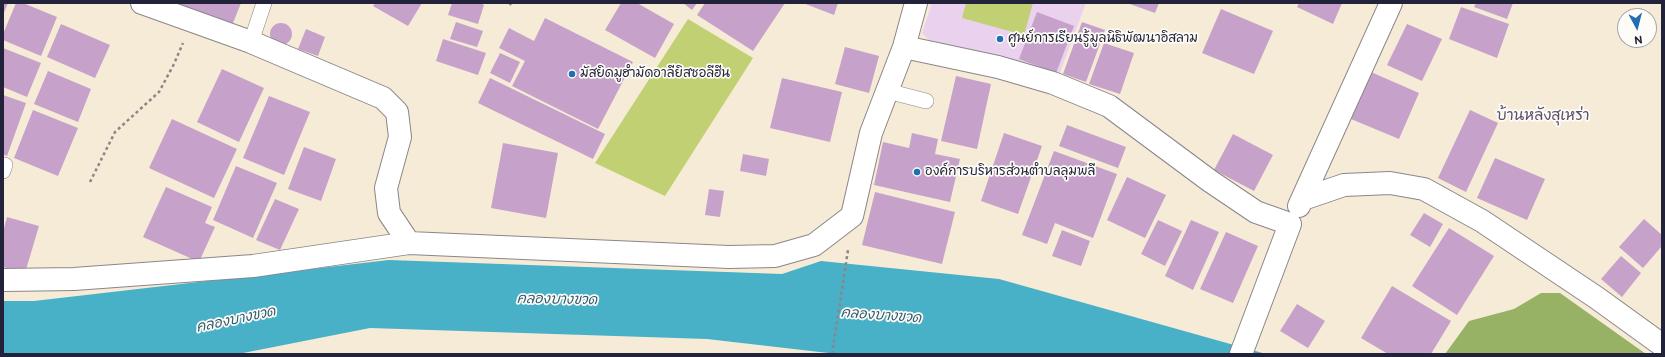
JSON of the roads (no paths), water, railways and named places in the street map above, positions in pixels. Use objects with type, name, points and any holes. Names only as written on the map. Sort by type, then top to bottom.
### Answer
[{"type":"street","points":[[142,3],[251,42],[383,98],[397,112],[400,137],[386,188],[389,213],[410,243]]},
{"type":"street","points":[[3,280],[74,279],[253,266],[410,243],[729,257],[775,256],[814,245],[852,216],[871,133],[904,47],[916,3]]},
{"type":"street","points":[[1241,354],[1290,224],[1391,3]]},
{"type":"street","points":[[904,47],[998,67],[1054,83],[1109,106],[1210,181],[1256,212],[1290,224]]},
{"type":"street","points":[[1303,198],[1344,185],[1390,184],[1424,189],[1482,221],[1597,298],[1662,345]]},
{"type":"lane","points":[[251,42],[264,3]]},
{"type":"lane","points":[[887,91],[926,101]]},
{"type":"water","name":"คลองบางขวด","points":[[389,260],[782,274],[821,261],[999,279],[1266,354],[837,354],[707,339],[370,328],[238,354],[3,354],[3,301],[34,301]]},
{"type":"place","name":"ศูนย์การเรียนรู้มูลนิธิพัฒนาอิสลาม","points":[[1000,39]]},
{"type":"place","name":"มัสยิดมูฮำมัดอาลียิสซอลีฮีน","points":[[572,74]]},
{"type":"place","name":"องค์การบริหารส่วนตำบลลุมพลี","points":[[917,172]]},
{"type":"district","name":"บ้านหลังสุเหร่า","points":[[1543,116]]}]
